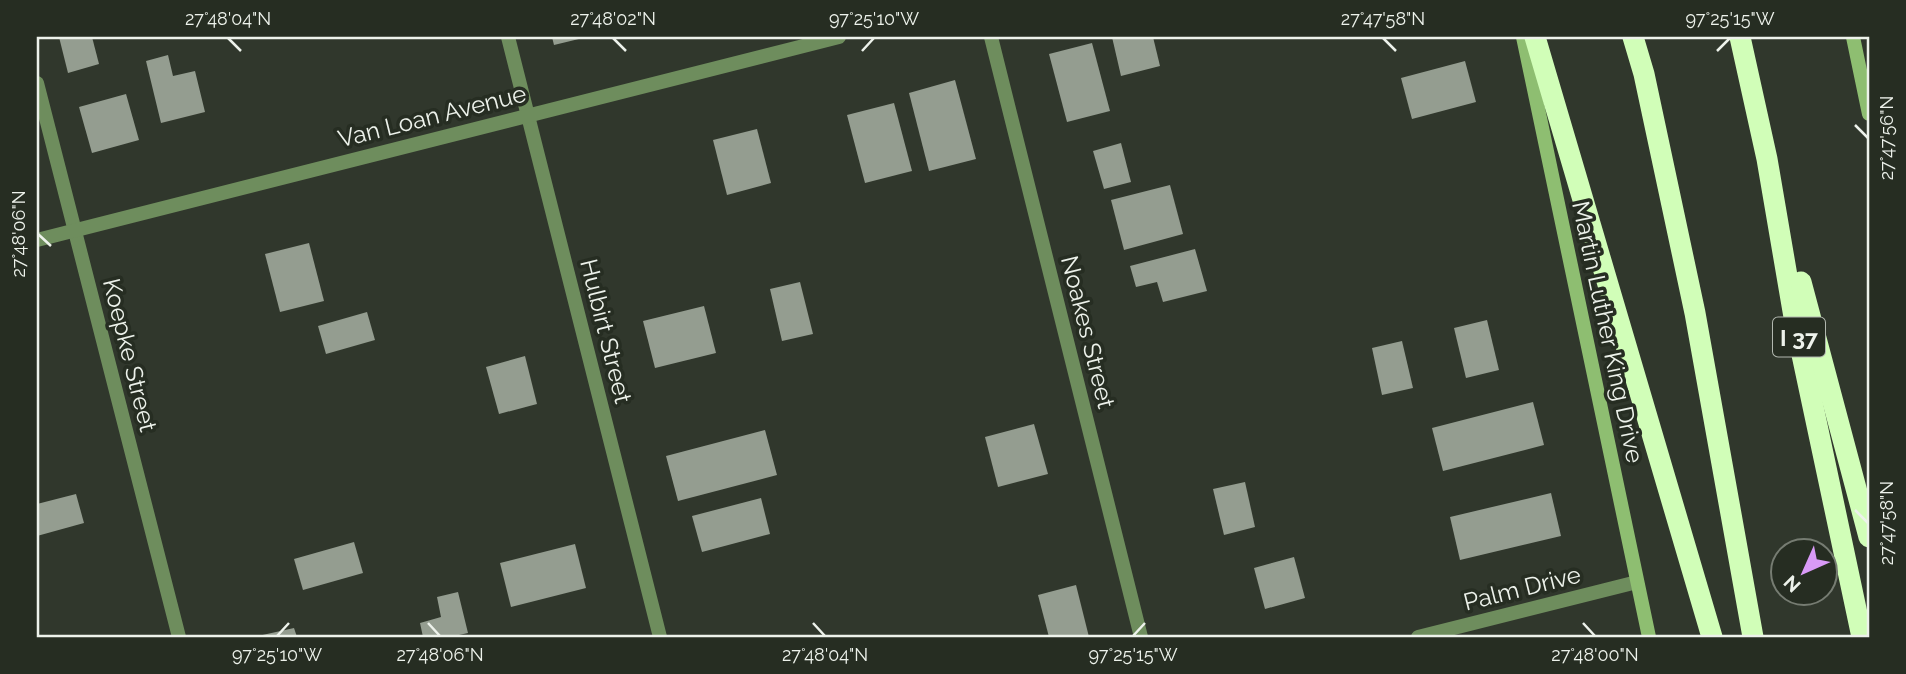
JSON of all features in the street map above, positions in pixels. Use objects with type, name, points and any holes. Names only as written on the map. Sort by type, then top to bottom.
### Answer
[{"type":"highway","points":[[1535,37],[1712,637]]},
{"type":"highway","points":[[1633,37],[1644,74],[1695,313],[1753,637]]},
{"type":"highway","name":"I 37","points":[[1740,37],[1767,159],[1794,317],[1862,637]]},
{"type":"highway","points":[[1767,159],[1869,537]]},
{"type":"main road","name":"Martin Luther King Drive","points":[[1523,37],[1649,637]]},
{"type":"main road","points":[[1853,37],[1869,114]]},
{"type":"street","name":"Hulbirt Street","points":[[508,37],[660,637]]},
{"type":"street","name":"Van Loan Avenue","points":[[37,240],[839,37]]},
{"type":"street","name":"Noakes Street","points":[[991,37],[1141,637]]},
{"type":"street","name":"Koepke Street","points":[[37,83],[179,637]]},
{"type":"street","name":"Palm Drive","points":[[1418,637],[1637,582]]},
{"type":"building","points":[[59,37],[92,37],[99,64],[68,73]]},
{"type":"building","points":[[552,37],[583,37],[583,38],[554,45]]},
{"type":"building","points":[[1112,37],[1153,37],[1160,66],[1121,76]]},
{"type":"building","points":[[1092,43],[1110,111],[1067,122],[1049,54]]},
{"type":"building","points":[[168,55],[173,76],[195,71],[205,112],[161,123],[146,61]]},
{"type":"building","points":[[1465,61],[1476,102],[1412,119],[1401,78]]},
{"type":"building","points":[[955,80],[976,159],[929,171],[909,93]]},
{"type":"building","points":[[126,94],[139,140],[92,153],[79,107]]},
{"type":"building","points":[[894,103],[912,171],[865,183],[847,115]]},
{"type":"building","points":[[757,129],[771,183],[727,195],[713,140]]},
{"type":"building","points":[[1121,143],[1131,182],[1104,189],[1093,151]]},
{"type":"building","points":[[1170,185],[1183,234],[1124,250],[1111,200]]},
{"type":"building","points":[[309,243],[324,301],[280,312],[265,254]]},
{"type":"building","points":[[1195,249],[1207,291],[1163,302],[1157,282],[1136,287],[1130,266]]},
{"type":"building","points":[[800,282],[813,334],[782,341],[770,289]]},
{"type":"building","points":[[704,306],[716,353],[655,368],[643,321]]},
{"type":"building","points":[[367,312],[375,340],[326,354],[318,326]]},
{"type":"building","points":[[1487,320],[1499,370],[1466,378],[1454,328]]},
{"type":"building","points":[[1402,341],[1413,388],[1382,395],[1372,348]]},
{"type":"building","points":[[525,356],[537,404],[499,414],[486,367]]},
{"type":"building","points":[[1533,402],[1544,445],[1443,471],[1432,428]]},
{"type":"building","points":[[1034,424],[1048,474],[998,487],[985,437]]},
{"type":"building","points":[[765,430],[777,475],[678,501],[666,456]]},
{"type":"building","points":[[1245,482],[1255,527],[1224,535],[1213,489]]},
{"type":"building","points":[[1551,493],[1561,536],[1460,560],[1450,517]]},
{"type":"building","points":[[76,494],[84,523],[37,536],[37,504]]},
{"type":"building","points":[[761,498],[770,534],[702,552],[692,516]]},
{"type":"building","points":[[354,542],[363,573],[303,590],[294,559]]},
{"type":"building","points":[[575,544],[586,588],[511,607],[500,563]]},
{"type":"building","points":[[1294,557],[1305,598],[1265,609],[1254,568]]},
{"type":"building","points":[[1076,585],[1089,637],[1049,637],[1038,595]]},
{"type":"building","points":[[458,592],[468,633],[450,637],[423,637],[420,623],[441,617],[437,597]]},
{"type":"building","points":[[294,628],[297,637],[258,636]]}]
